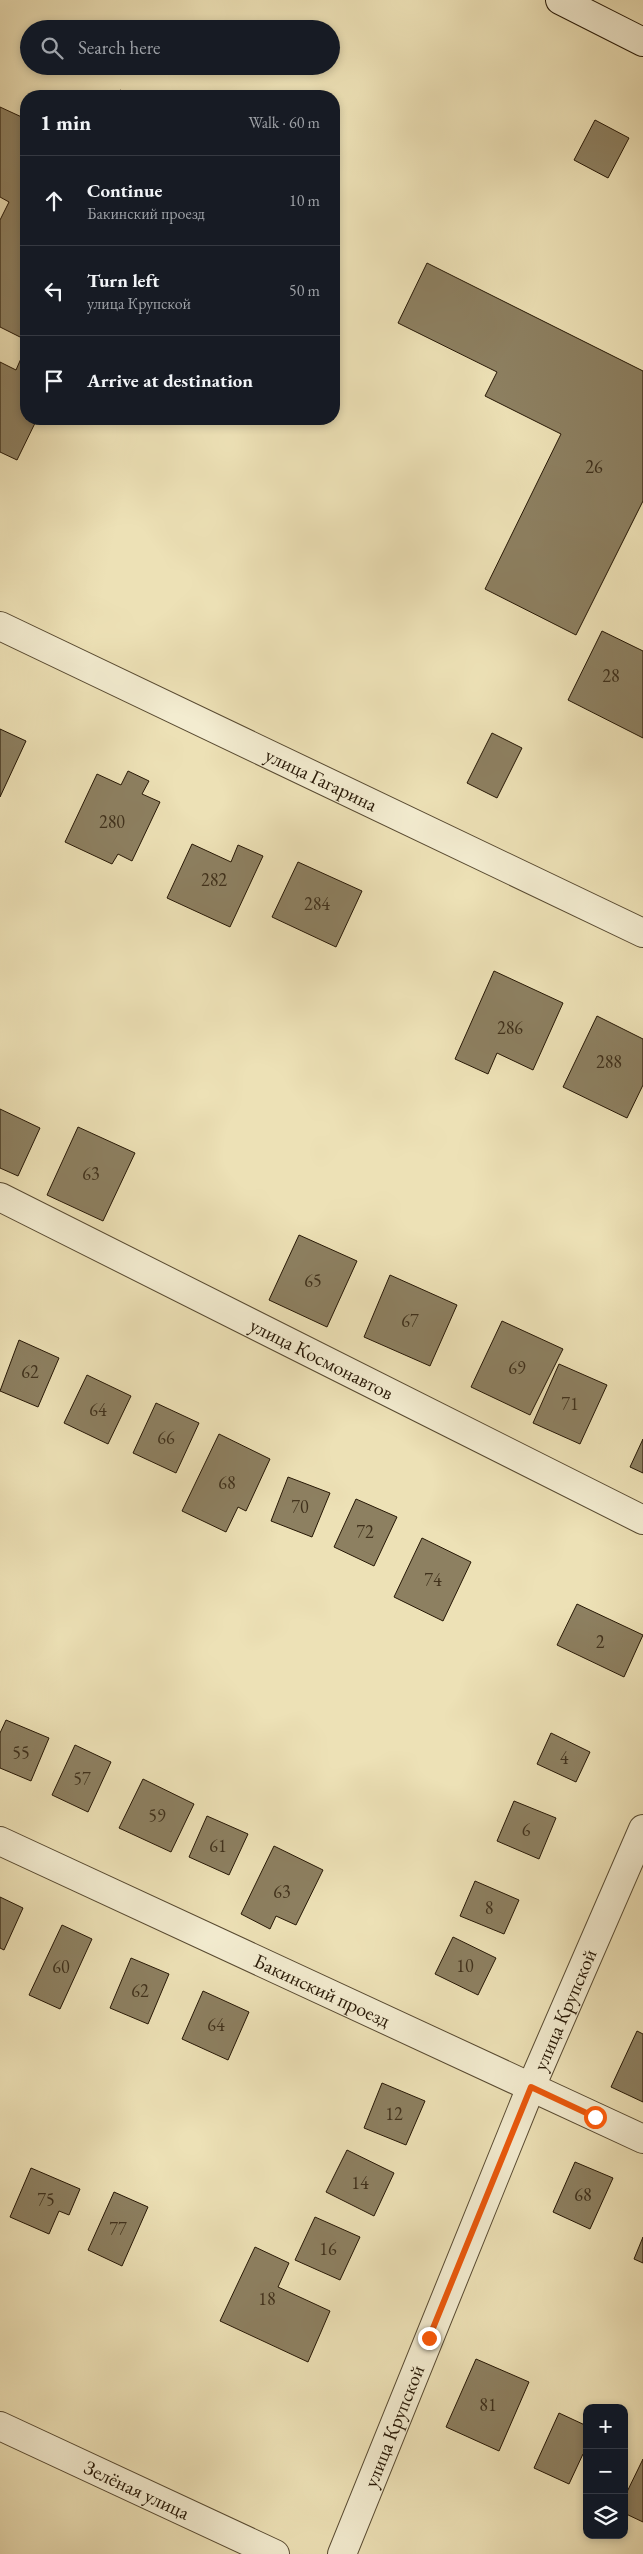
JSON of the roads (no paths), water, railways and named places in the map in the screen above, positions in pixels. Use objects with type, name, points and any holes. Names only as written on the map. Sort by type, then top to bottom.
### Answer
[{"type":"street","points":[[560,0],[643,42]]},
{"type":"street","name":"улица Гагарина","points":[[0,626],[643,933]]},
{"type":"street","name":"улица Космонавтов","points":[[0,1197],[643,1520]]},
{"type":"street","name":"улица Крупской","points":[[342,2554],[531,2087],[643,1829]]},
{"type":"street","name":"Бакинский проезд","points":[[0,1841],[643,2139]]},
{"type":"street","name":"Зелёная улица","points":[[0,2426],[275,2554]]}]
